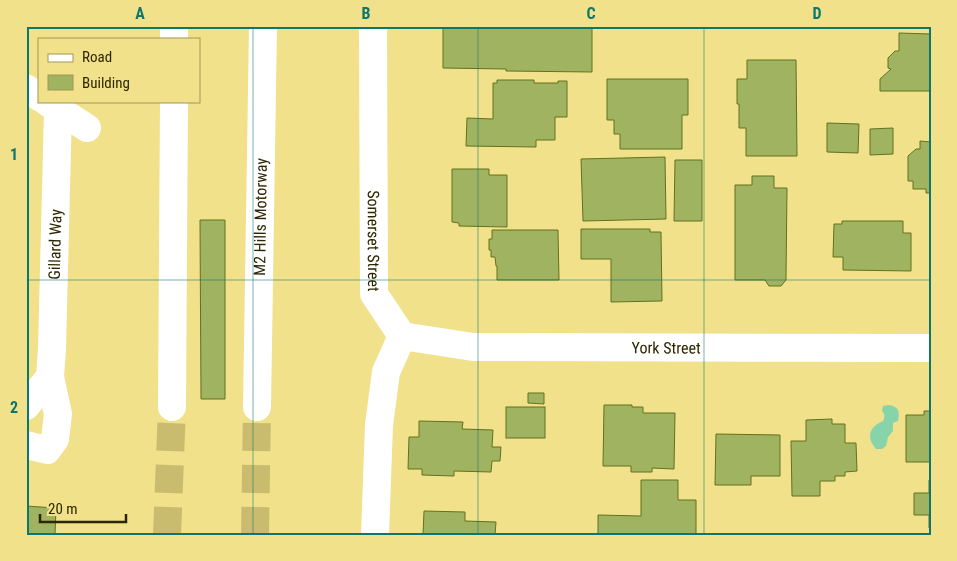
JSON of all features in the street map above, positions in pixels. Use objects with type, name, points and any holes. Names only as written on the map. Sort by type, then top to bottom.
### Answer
[{"type":"main road","name":"M2 Hills Motorway","points":[[257,407],[263,26]]},
{"type":"main road","name":"Somerset Street","points":[[373,26],[374,294],[402,336]]},
{"type":"main road","points":[[26,88],[38,97]]},
{"type":"main road","points":[[172,407],[174,102]]},
{"type":"main road","points":[[47,103],[86,128]]},
{"type":"main road","name":"Gillard Way","points":[[26,445],[47,450],[54,439],[58,414],[50,377],[52,349],[47,103]]},
{"type":"main road","name":"York Street","points":[[402,336],[473,347],[931,348]]},
{"type":"main road","points":[[375,535],[379,425],[386,372],[402,336]]},
{"type":"main road","points":[[26,406],[50,377]]},
{"type":"shaded area","points":[[889,405],[898,410],[898,421],[893,423],[893,431],[888,437],[886,446],[882,449],[876,449],[871,440],[870,433],[878,423],[883,421],[883,406]]},
{"type":"building","points":[[443,26],[592,26],[592,72],[443,68]]},
{"type":"building","points":[[899,33],[931,34],[931,91],[880,91],[880,79],[891,69],[888,68],[888,58],[895,51],[899,51]]},
{"type":"building","points":[[747,60],[796,60],[797,156],[746,156],[746,128],[739,128],[737,79],[747,79]]},
{"type":"building","points":[[607,79],[688,79],[688,115],[682,115],[682,149],[620,149],[620,134],[614,134],[614,120],[607,120]]},
{"type":"building","points":[[497,80],[534,80],[534,83],[567,81],[567,117],[555,117],[555,140],[536,140],[536,147],[466,146],[467,118],[493,119],[493,83],[497,83]]},
{"type":"building","points":[[827,123],[859,124],[858,153],[827,152]]},
{"type":"building","points":[[893,128],[893,154],[870,155],[870,129]]},
{"type":"building","points":[[920,141],[931,142],[931,193],[926,193],[926,189],[913,189],[913,181],[908,181],[908,156],[916,149],[920,149]]},
{"type":"building","points":[[665,157],[666,219],[583,221],[581,159]]},
{"type":"building","points":[[675,160],[702,160],[702,221],[674,221]]},
{"type":"building","points":[[452,169],[489,169],[489,175],[507,175],[507,227],[459,226],[459,223],[452,222]]},
{"type":"building","points":[[752,176],[774,176],[774,188],[787,188],[786,280],[781,286],[769,286],[765,280],[735,280],[735,185],[752,185]]},
{"type":"building","points":[[200,220],[225,220],[225,399],[201,399]]},
{"type":"building","points":[[842,221],[903,221],[903,233],[911,233],[911,271],[843,270],[843,257],[833,257],[834,224],[842,224]]},
{"type":"building","points":[[581,229],[650,229],[650,232],[661,232],[662,301],[611,302],[611,259],[581,259]]},
{"type":"building","points":[[492,230],[558,230],[559,280],[497,280],[495,257],[491,257],[491,250],[489,250],[489,239],[492,239]]},
{"type":"building","points":[[528,393],[544,393],[544,404],[528,403]]},
{"type":"building","points":[[604,405],[643,407],[643,413],[675,413],[674,469],[652,468],[652,472],[631,472],[631,466],[603,466]]},
{"type":"building","points":[[506,407],[545,407],[545,438],[506,438]]},
{"type":"building","points":[[924,411],[931,411],[931,462],[906,462],[906,415],[924,415]]},
{"type":"building","points":[[832,419],[832,424],[845,424],[845,443],[856,443],[857,471],[845,472],[845,476],[835,476],[835,481],[820,481],[820,496],[792,496],[791,441],[806,441],[806,420]]},
{"type":"building","points":[[419,421],[463,422],[462,429],[493,430],[492,447],[501,447],[500,461],[492,461],[491,472],[454,471],[454,476],[422,475],[422,469],[408,469],[409,437],[419,437]]},
{"type":"building","points":[[716,434],[780,435],[780,476],[751,476],[751,485],[715,485]]},
{"type":"building","points":[[641,480],[678,480],[678,500],[696,500],[696,535],[598,535],[598,515],[641,516]]},
{"type":"building","points":[[929,480],[931,480],[931,528],[929,528],[929,515],[914,515],[914,493],[929,493]]},
{"type":"building","points":[[26,506],[56,508],[55,535],[26,535]]},
{"type":"building","points":[[424,511],[465,512],[465,521],[496,522],[495,535],[423,535]]},
{"type":"tunnel","points":[[167,535],[172,407]]},
{"type":"tunnel","points":[[255,535],[257,407]]}]
